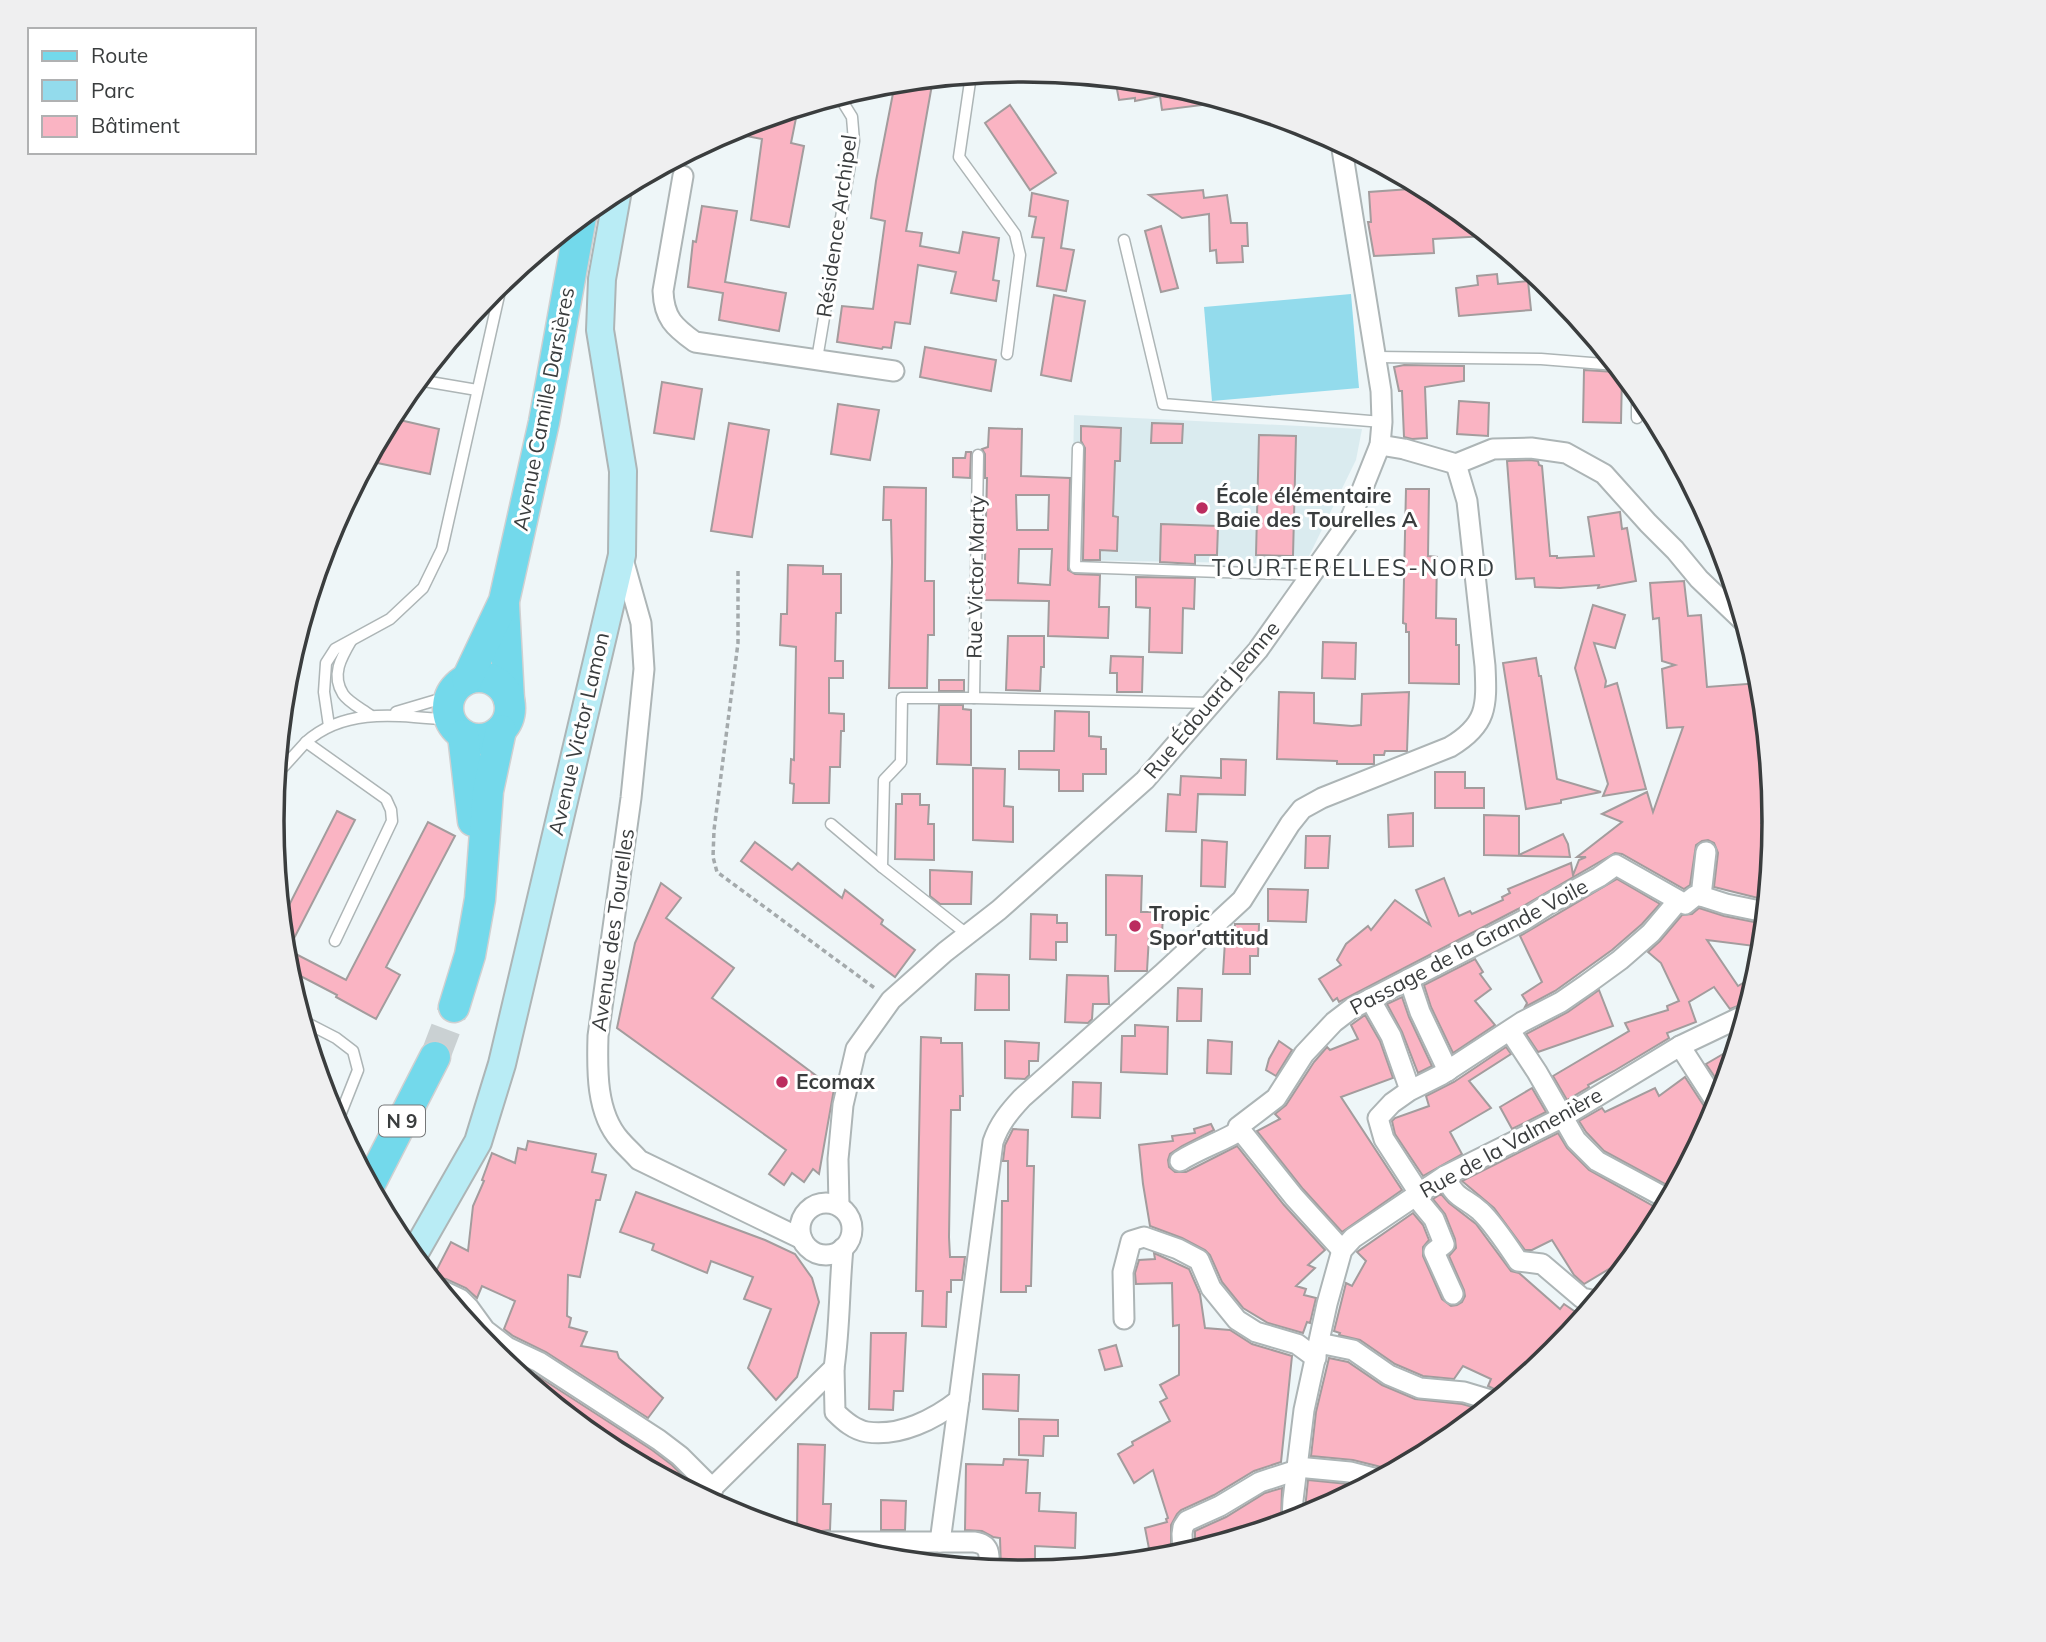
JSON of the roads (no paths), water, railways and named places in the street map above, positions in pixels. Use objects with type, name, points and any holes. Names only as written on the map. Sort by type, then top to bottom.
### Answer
[{"type":"main road","name":"Avenue Camille Darsières","points":[[457,707],[504,601],[544,422],[578,231]]},
{"type":"main road","name":"Avenue Camille Darsières","points":[[504,601],[509,700]]},
{"type":"main road","points":[[457,707],[473,739],[493,736],[501,730],[510,711],[505,690],[488,678],[477,677],[457,707],[474,827],[473,869],[449,1007],[470,955],[480,899],[488,791],[501,730]]},
{"type":"main road","name":"N 9","points":[[367,1161],[430,1055],[374,1174]]},
{"type":"street","name":"Rue Édouard Jeanne","points":[[839,1206],[838,1159],[843,1105],[856,1049],[891,1000],[945,952],[999,910],[1145,780],[1258,650],[1349,520],[1380,445],[1382,422],[1381,391],[1343,155]]},
{"type":"street","points":[[683,176],[663,291],[664,307],[675,328],[695,342],[894,371]]},
{"type":"street","name":"Avenue Victor Lamon","points":[[419,1245],[478,1142],[502,1064],[622,555],[623,471],[600,330],[602,279],[615,206]]},
{"type":"street","points":[[1380,445],[1456,464],[1493,449],[1531,448],[1566,453],[1604,474],[1699,579],[1731,609]]},
{"type":"street","points":[[940,1542],[993,1142],[998,1127],[1023,1098],[1241,900],[1290,824],[1303,809],[1322,798],[1450,747],[1467,737],[1479,725],[1486,687],[1485,666],[1467,501],[1456,464]]},
{"type":"street","name":"Avenue des Tourelles","points":[[622,555],[641,623],[644,668],[631,798],[598,1036],[597,1074],[601,1099],[618,1139],[639,1160],[763,1219],[809,1246]]},
{"type":"street","points":[[1700,896],[1706,852]]},
{"type":"street","name":"Passage de la Grande Voile","points":[[1180,1161],[1197,1150],[1241,1130],[1238,1127],[1276,1098],[1304,1054],[1350,1009],[1524,920],[1599,877],[1613,866],[1624,869],[1678,901]]},
{"type":"street","points":[[1453,1294],[1434,1252],[1444,1244],[1434,1219],[1384,1139],[1378,1118],[1410,1090],[1448,1071],[1522,1022],[1561,1002],[1620,960],[1651,933],[1678,901],[1685,904],[1695,896],[1700,896],[1756,910]]},
{"type":"street","points":[[1409,979],[1420,1012],[1448,1071]]},
{"type":"street","points":[[1370,999],[1391,1036],[1410,1090]]},
{"type":"street","name":"Rue de la Valmenière","points":[[1342,1251],[1353,1238],[1445,1176],[1563,1117],[1679,1046],[1735,1020]]},
{"type":"street","points":[[1510,1031],[1576,1140],[1597,1161],[1660,1195]]},
{"type":"street","points":[[1679,1046],[1710,1093]]},
{"type":"street","points":[[1241,1130],[1294,1197],[1342,1251],[1327,1304],[1304,1410],[1293,1509]]},
{"type":"street","name":"Rue Édouard Jeanne","points":[[811,1209],[838,1159]]},
{"type":"street","points":[[1445,1176],[1451,1189],[1480,1212],[1518,1261],[1542,1264],[1585,1300]]},
{"type":"street","points":[[763,1219],[833,1203],[846,1211],[852,1226],[852,1234],[843,1248],[840,1279],[834,1368],[835,1412],[848,1424],[865,1432],[889,1433],[939,1416],[959,1400]]},
{"type":"street","points":[[811,1209],[801,1222],[809,1246],[840,1279]]},
{"type":"street","points":[[1124,1319],[1123,1272],[1131,1241],[1144,1237],[1199,1260],[1211,1288],[1237,1320],[1256,1332],[1317,1351],[1353,1350],[1389,1375],[1420,1388],[1464,1392],[1484,1398]]},
{"type":"street","points":[[809,1246],[830,1254],[843,1248]]},
{"type":"street","points":[[502,1344],[539,1362],[659,1440],[680,1456],[704,1488]]},
{"type":"street","points":[[710,1491],[834,1368]]},
{"type":"street","points":[[1182,1542],[1183,1527],[1187,1521],[1220,1506],[1260,1482],[1297,1469],[1350,1472],[1365,1476]]},
{"type":"street","points":[[862,1542],[981,1543],[989,1551],[989,1559]]},
{"type":"lane","points":[[970,85],[959,157],[1015,234],[1020,254],[1007,354]]},
{"type":"lane","name":"Résidence Archipel","points":[[817,359],[854,141],[852,117],[844,104]]},
{"type":"lane","points":[[1124,240],[1163,404],[1382,422]]},
{"type":"lane","points":[[328,726],[324,692],[326,663],[335,649],[390,619],[423,588],[442,549],[497,303]]},
{"type":"lane","points":[[1375,357],[1541,359],[1603,364]]},
{"type":"lane","points":[[429,382],[477,390]]},
{"type":"lane","points":[[1637,411],[1637,418]]},
{"type":"lane","points":[[1078,448],[1075,567],[1312,575]]},
{"type":"lane","name":"Rue Victor Marty","points":[[974,698],[978,455]]},
{"type":"lane","points":[[351,640],[339,660],[337,676],[343,695],[370,715]]},
{"type":"lane","points":[[882,867],[884,780],[901,762],[902,698],[1214,703]]},
{"type":"lane","points":[[287,763],[306,742],[328,726],[370,715],[457,707]]},
{"type":"lane","points":[[388,715],[457,707]]},
{"type":"lane","points":[[306,742],[386,799],[391,810],[392,821],[335,942]]},
{"type":"lane","points":[[831,824],[968,935]]},
{"type":"lane","points":[[313,1026],[353,1051],[358,1070],[342,1109]]},
{"type":"tunnel","points":[[435,1057],[454,1007]]},
{"type":"place","name":"École élémentaire Baie des Tourelles A","points":[[1202,508]]},
{"type":"place","name":"Tropic Spor'attitud","points":[[1135,926]]},
{"type":"place","name":"Ecomax","points":[[782,1082]]},
{"type":"district","name":"TOURTERELLES-NORD","points":[[1354,568]]}]
